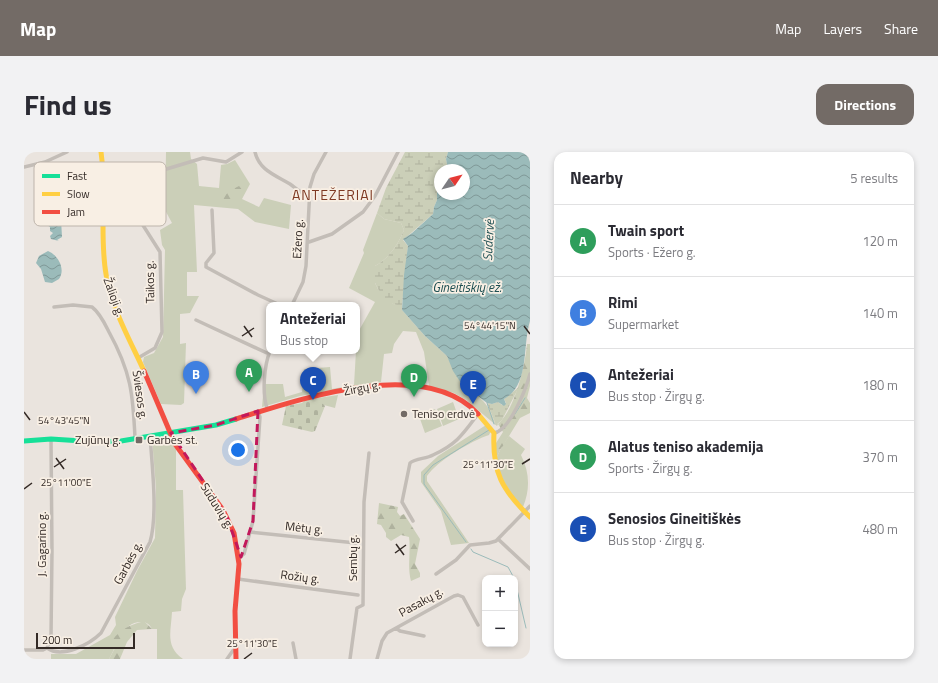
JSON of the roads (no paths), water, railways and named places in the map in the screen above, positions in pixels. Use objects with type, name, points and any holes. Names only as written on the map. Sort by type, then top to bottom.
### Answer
[{"type":"street","points":[[45,162],[67,152]]},
{"type":"street","name":"Žalioji g.","points":[[101,152],[103,162]]},
{"type":"street","points":[[166,169],[203,158],[226,162],[242,152]]},
{"type":"street","points":[[255,152],[258,162],[266,170],[290,184],[303,194],[309,196]]},
{"type":"street","name":"Ežero g.","points":[[293,302],[304,278],[309,242],[309,196],[314,174],[326,152]]},
{"type":"street","points":[[309,242],[332,234],[363,212],[375,196],[398,152]]},
{"type":"street","points":[[24,167],[34,165]]},
{"type":"street","points":[[212,210],[214,253],[206,263],[206,268],[273,302]]},
{"type":"street","name":"Žalioji g.","points":[[105,226],[105,273],[110,293],[171,433]]},
{"type":"street","name":"Taikos g.","points":[[138,358],[155,348],[162,332],[160,252],[143,226]]},
{"type":"street","name":"Šviesos g.","points":[[54,307],[73,305],[92,307],[105,325],[128,371],[134,406],[135,438]]},
{"type":"street","points":[[196,320],[266,350]]},
{"type":"street","points":[[267,408],[265,400],[270,354]]},
{"type":"street","points":[[530,374],[526,392],[502,428],[494,433],[493,456],[497,472],[509,496],[530,517]]},
{"type":"street","name":"Žirgų g.","points":[[171,433],[213,426],[303,398],[386,384],[423,387],[448,393],[464,401],[489,425],[494,433]]},
{"type":"street","points":[[239,558],[244,554],[253,521],[260,417],[258,411]]},
{"type":"street","points":[[413,521],[402,502],[410,463],[413,460],[431,456],[458,440],[478,414]]},
{"type":"street","name":"Zujūnų g.","points":[[24,441],[51,439],[106,442],[171,433]]},
{"type":"street","name":"Sūduvių g.","points":[[171,433],[175,444],[227,517],[234,533],[239,558],[235,611],[234,649],[236,659]]},
{"type":"street","name":"Garbės g.","points":[[24,650],[43,650],[47,648],[50,650],[63,652],[74,650],[90,643],[101,633],[150,542],[153,531],[150,436]]},
{"type":"street","name":"J. Gagarino g.","points":[[47,648],[50,641],[52,566],[51,439]]},
{"type":"street","name":"Sembų g.","points":[[350,659],[357,608],[363,605],[364,502],[369,453]]},
{"type":"street","points":[[436,574],[456,560],[470,545],[489,544],[498,539],[530,506]]},
{"type":"street","name":"Mėtų g.","points":[[250,532],[356,543]]},
{"type":"street","points":[[498,539],[530,569]]},
{"type":"street","name":"Rožių g.","points":[[238,579],[358,595]]},
{"type":"street","name":"Pasakų g.","points":[[377,659],[384,636],[458,595],[463,597],[478,625]]},
{"type":"street","points":[[396,628],[400,631],[424,636]]},
{"type":"street","points":[[293,643],[296,659]]},
{"type":"street","points":[[227,659],[234,649]]},
{"type":"water","name":"Gineitiškių ež.","points":[[448,152],[530,152],[530,321],[522,375],[518,385],[512,393],[504,399],[506,404],[504,406],[498,402],[492,404],[487,403],[471,391],[465,389],[453,371],[447,356],[425,336],[402,310],[404,275],[408,246],[403,239],[433,214],[437,200],[470,200],[470,164],[447,164],[446,159]]},
{"type":"water","points":[[48,226],[61,226],[62,237],[57,240],[59,241],[51,239],[50,236],[53,233],[50,231],[50,227]]},
{"type":"water","points":[[48,251],[58,259],[62,271],[59,279],[52,283],[45,282],[41,269],[36,263],[39,256]]},
{"type":"waterway","points":[[515,414],[525,398]]},
{"type":"waterway","name":"Sudervė","points":[[487,403],[494,424]]},
{"type":"waterway","name":"Sudervė","points":[[466,542],[424,484],[424,475],[433,465],[489,430]]},
{"type":"waterway","name":"Sudervė","points":[[471,549],[473,552],[508,567],[512,575]]},
{"type":"waterway","name":"Sudervė","points":[[518,594],[526,628]]},
{"type":"place","name":"Twain sport","points":[[249,392]]},
{"type":"place","name":"Rimi","points":[[196,394]]},
{"type":"place","name":"Alatus teniso akademija","points":[[414,397]]},
{"type":"place","name":"Antežeriai","points":[[313,400]]},
{"type":"place","name":"Senosios Gineitiškės","points":[[473,404]]},
{"type":"place","name":"Teniso erdvė","points":[[404,414]]},
{"type":"place","name":"Garbės st.","points":[[139,440]]},
{"type":"district","name":"ANTEŽERIAI","points":[[333,195]]}]
